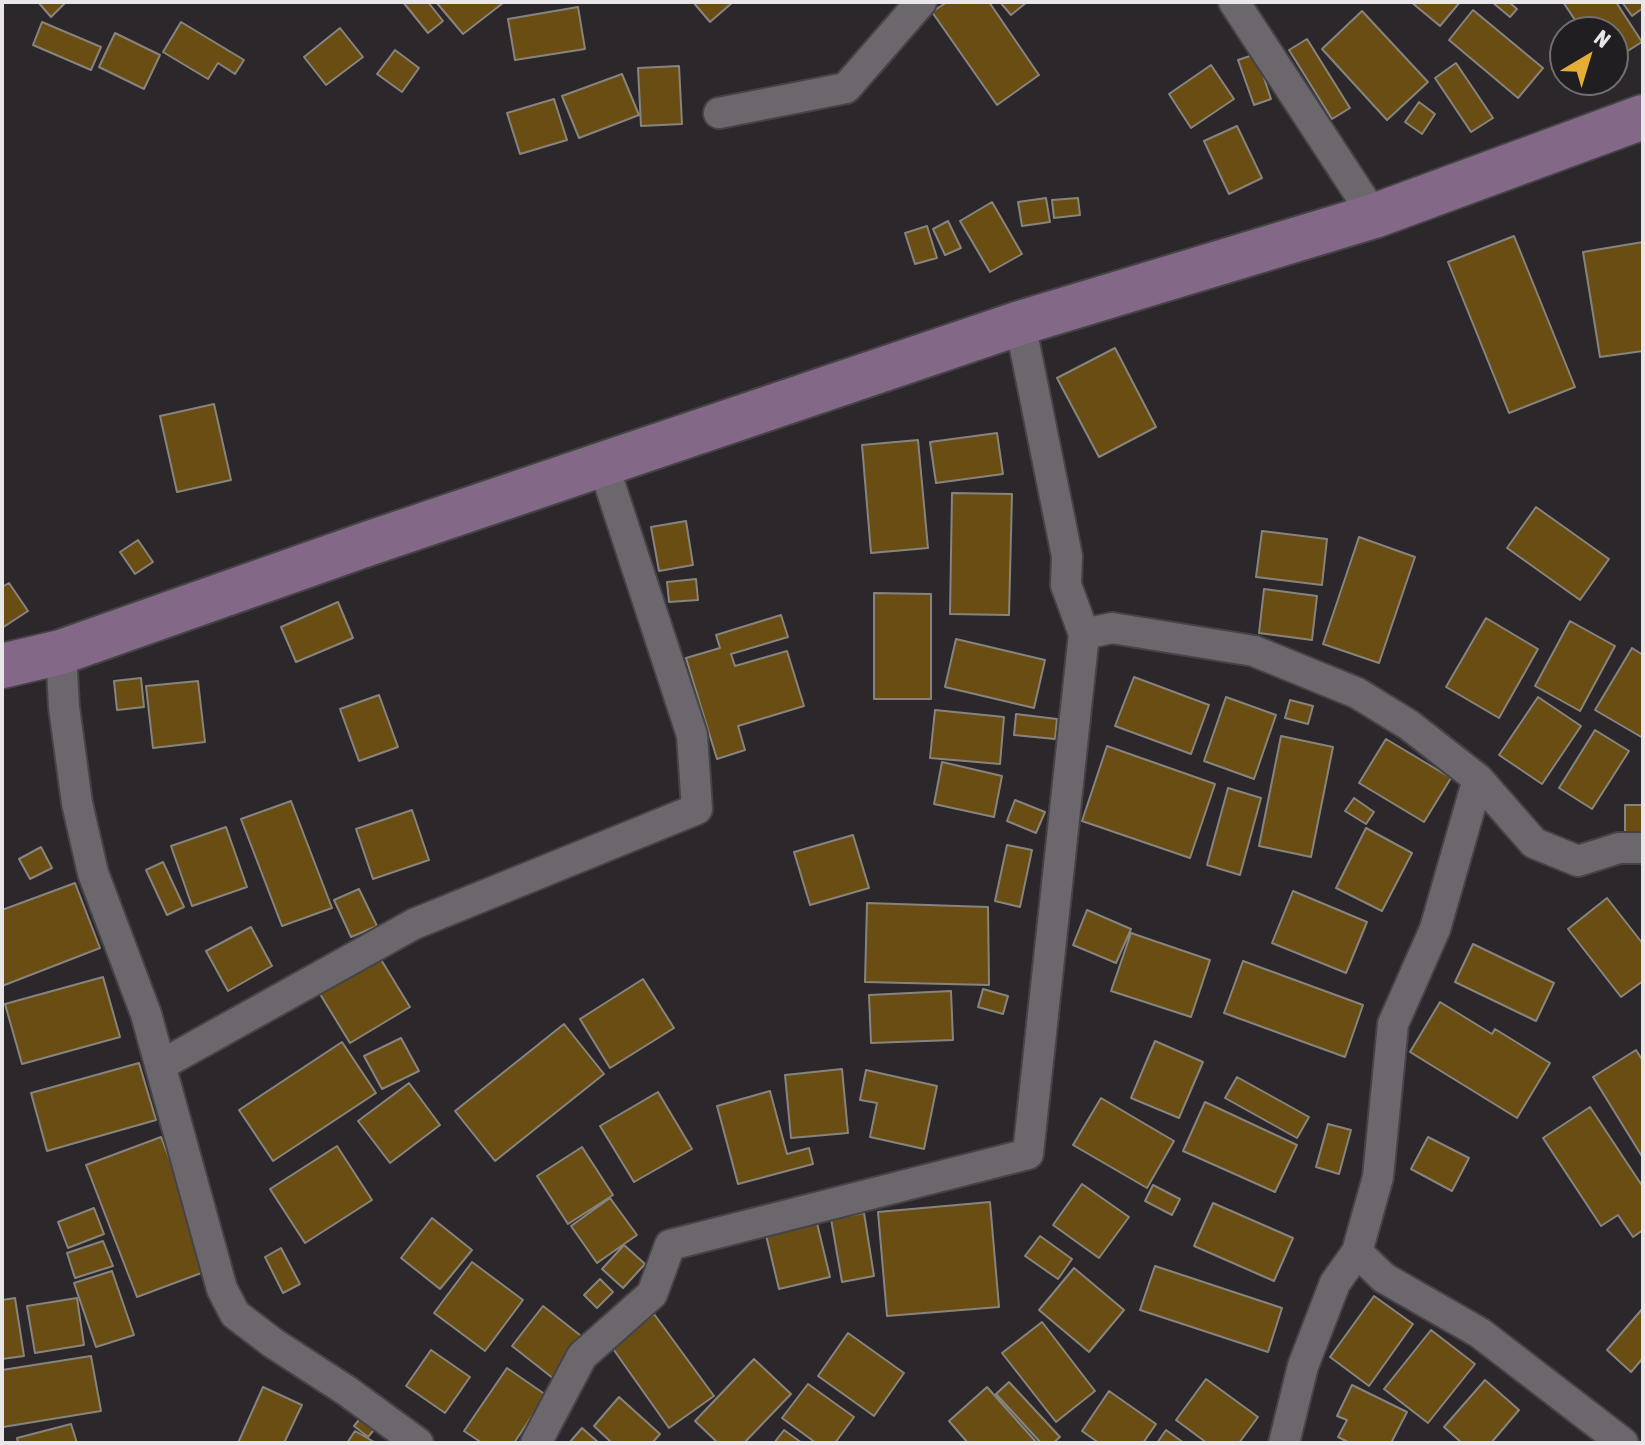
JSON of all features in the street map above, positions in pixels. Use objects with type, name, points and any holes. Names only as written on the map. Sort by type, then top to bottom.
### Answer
[{"type":"main road","points":[[2,666],[61,652],[1020,323],[1374,216],[1643,117]]},
{"type":"street","points":[[719,113],[846,88],[921,2]]},
{"type":"street","points":[[1234,2],[1374,216]]},
{"type":"street","points":[[536,1443],[582,1356],[652,1294],[670,1245],[1028,1154],[1084,634],[1066,585],[1067,556],[1020,323]]},
{"type":"street","points":[[161,1065],[414,924],[697,809],[692,735],[603,464]]},
{"type":"street","points":[[1084,634],[1112,628],[1254,651],[1382,706],[1478,779],[1534,843],[1578,861],[1619,848],[1643,848]]},
{"type":"street","points":[[61,652],[64,707],[77,803],[93,873],[146,1014],[222,1289],[235,1314],[418,1443]]},
{"type":"street","points":[[1284,1443],[1313,1338],[1335,1283],[1357,1252],[1378,1177],[1393,1024],[1435,929],[1478,779]]},
{"type":"street","points":[[1357,1252],[1384,1278],[1480,1333],[1623,1443]]},
{"type":"building","points":[[38,2],[66,2],[51,17]]},
{"type":"building","points":[[403,2],[428,2],[443,21],[428,33]]},
{"type":"building","points":[[436,2],[502,2],[503,3],[463,34]]},
{"type":"building","points":[[693,2],[733,2],[710,22]]},
{"type":"building","points":[[947,2],[989,2],[1039,75],[997,105],[932,12]]},
{"type":"building","points":[[1000,2],[1027,2],[1011,15]]},
{"type":"building","points":[[1411,2],[1460,2],[1440,26]]},
{"type":"building","points":[[1492,2],[1509,2],[1517,9],[1510,17]]},
{"type":"building","points":[[1563,2],[1616,2],[1625,16],[1572,16]]},
{"type":"building","points":[[1622,2],[1643,2],[1643,8],[1632,16]]},
{"type":"building","points":[[578,7],[585,49],[515,60],[508,19]]},
{"type":"building","points":[[1473,10],[1543,68],[1518,98],[1449,40]]},
{"type":"building","points":[[1362,11],[1428,82],[1387,120],[1322,49]]},
{"type":"building","points":[[42,22],[101,47],[91,70],[33,45]]},
{"type":"building","points":[[181,22],[244,60],[235,74],[218,63],[208,79],[163,52]]},
{"type":"building","points":[[1629,22],[1642,42],[1629,50]]},
{"type":"building","points":[[340,28],[363,57],[326,85],[304,57]]},
{"type":"building","points":[[115,33],[160,55],[144,89],[99,67]]},
{"type":"building","points":[[1307,39],[1350,108],[1332,119],[1289,50]]},
{"type":"building","points":[[395,50],[419,68],[402,92],[377,74]]},
{"type":"building","points":[[1256,54],[1271,99],[1254,105],[1238,60]]},
{"type":"building","points":[[1456,63],[1493,118],[1471,132],[1435,78]]},
{"type":"building","points":[[1211,65],[1234,99],[1191,128],[1169,94]]},
{"type":"building","points":[[679,66],[682,124],[641,126],[638,68]]},
{"type":"building","points":[[622,74],[639,115],[579,138],[562,96]]},
{"type":"building","points":[[554,99],[567,140],[520,154],[507,113]]},
{"type":"building","points":[[1419,102],[1435,114],[1422,134],[1405,122]]},
{"type":"building","points":[[1237,126],[1262,178],[1229,194],[1204,141]]},
{"type":"building","points":[[1046,198],[1050,222],[1022,226],[1018,202]]},
{"type":"building","points":[[1078,198],[1080,215],[1054,218],[1052,200]]},
{"type":"building","points":[[992,202],[1022,254],[990,272],[960,221]]},
{"type":"building","points":[[948,221],[961,248],[945,255],[933,229]]},
{"type":"building","points":[[927,226],[937,258],[915,264],[905,233]]},
{"type":"building","points":[[1514,236],[1575,387],[1509,413],[1448,262]]},
{"type":"building","points":[[1643,242],[1643,351],[1600,357],[1583,252]]},
{"type":"building","points":[[1115,348],[1156,427],[1099,457],[1057,378]]},
{"type":"building","points":[[214,404],[231,480],[177,492],[160,416]]},
{"type":"building","points":[[997,433],[1003,474],[936,483],[930,442]]},
{"type":"building","points":[[918,440],[928,548],[871,553],[862,445]]},
{"type":"building","points":[[952,493],[1012,494],[1009,615],[950,614]]},
{"type":"building","points":[[1536,507],[1609,559],[1580,600],[1507,548]]},
{"type":"building","points":[[686,521],[693,565],[659,571],[651,527]]},
{"type":"building","points":[[1262,531],[1327,539],[1322,585],[1256,577]]},
{"type":"building","points":[[1359,537],[1415,557],[1379,663],[1323,644]]},
{"type":"building","points":[[138,540],[153,562],[135,574],[120,552]]},
{"type":"building","points":[[696,579],[698,600],[669,602],[667,582]]},
{"type":"building","points":[[9,583],[28,611],[2,628],[2,587]]},
{"type":"building","points":[[1264,589],[1317,596],[1312,640],[1259,633]]},
{"type":"building","points":[[874,593],[931,594],[931,699],[874,699]]},
{"type":"building","points":[[338,602],[353,638],[296,662],[281,627]]},
{"type":"building","points":[[781,615],[788,637],[731,654],[735,666],[787,651],[804,706],[738,726],[745,750],[717,759],[686,658],[720,648],[716,635]]},
{"type":"building","points":[[1486,618],[1538,649],[1499,718],[1446,687]]},
{"type":"building","points":[[1570,621],[1615,646],[1580,711],[1535,686]]},
{"type":"building","points":[[956,639],[1045,660],[1034,708],[945,687]]},
{"type":"building","points":[[1632,648],[1643,655],[1643,738],[1595,710]]},
{"type":"building","points":[[1134,677],[1209,705],[1191,754],[1115,726]]},
{"type":"building","points":[[141,678],[144,707],[117,710],[114,681]]},
{"type":"building","points":[[198,681],[205,742],[153,748],[146,686]]},
{"type":"building","points":[[379,695],[398,747],[359,761],[340,709]]},
{"type":"building","points":[[1226,697],[1276,715],[1254,779],[1204,761]]},
{"type":"building","points":[[1538,697],[1581,726],[1542,784],[1499,755]]},
{"type":"building","points":[[1290,700],[1313,706],[1308,724],[1285,718]]},
{"type":"building","points":[[935,710],[1004,717],[1000,764],[930,758]]},
{"type":"building","points":[[1016,714],[1057,719],[1055,739],[1014,735]]},
{"type":"building","points":[[1595,730],[1629,751],[1592,809],[1559,788]]},
{"type":"building","points":[[1281,736],[1333,747],[1311,857],[1259,846]]},
{"type":"building","points":[[1386,739],[1451,778],[1424,822],[1359,783]]},
{"type":"building","points":[[1107,746],[1215,784],[1190,858],[1082,821]]},
{"type":"building","points":[[942,762],[1002,776],[994,817],[934,804]]},
{"type":"building","points":[[1228,788],[1261,798],[1240,875],[1207,865]]},
{"type":"building","points":[[1354,798],[1374,812],[1366,824],[1345,811]]},
{"type":"building","points":[[1015,800],[1045,812],[1036,833],[1007,821]]},
{"type":"building","points":[[291,801],[332,908],[282,926],[241,819]]},
{"type":"building","points":[[1625,805],[1643,805],[1643,833],[1625,834]]},
{"type":"building","points":[[412,810],[429,860],[373,879],[356,829]]},
{"type":"building","points":[[226,827],[247,887],[192,906],[171,846]]},
{"type":"building","points":[[1366,828],[1412,853],[1382,911],[1336,888]]},
{"type":"building","points":[[853,835],[869,888],[810,905],[794,852]]},
{"type":"building","points":[[1007,845],[1032,850],[1020,907],[995,901]]},
{"type":"building","points":[[41,847],[52,868],[30,879],[19,859]]},
{"type":"building","points":[[163,862],[184,907],[167,915],[146,870]]},
{"type":"building","points":[[75,883],[100,948],[2,986],[2,910]]},
{"type":"building","points":[[359,889],[377,926],[351,937],[334,900]]},
{"type":"building","points":[[1293,891],[1367,922],[1346,973],[1272,943]]},
{"type":"building","points":[[1607,898],[1643,944],[1643,981],[1621,997],[1568,929]]},
{"type":"building","points":[[867,903],[988,907],[989,985],[865,982]]},
{"type":"building","points":[[1087,910],[1131,929],[1116,963],[1073,945]]},
{"type":"building","points":[[251,927],[272,966],[228,991],[206,951]]},
{"type":"building","points":[[1131,933],[1210,960],[1191,1017],[1111,991]]},
{"type":"building","points":[[1473,944],[1554,983],[1536,1021],[1455,982]]},
{"type":"building","points":[[380,958],[410,1007],[350,1043],[320,994]]},
{"type":"building","points":[[1243,961],[1363,1005],[1345,1057],[1224,1013]]},
{"type":"building","points":[[103,977],[120,1037],[22,1064],[5,1004]]},
{"type":"building","points":[[643,979],[674,1028],[610,1068],[580,1019]]},
{"type":"building","points":[[983,989],[1008,996],[1003,1014],[978,1007]]},
{"type":"building","points":[[951,991],[953,1040],[871,1043],[869,995]]},
{"type":"building","points":[[1440,1002],[1492,1034],[1495,1029],[1550,1063],[1517,1118],[1410,1052]]},
{"type":"building","points":[[564,1024],[604,1074],[495,1161],[455,1111]]},
{"type":"building","points":[[401,1038],[419,1071],[382,1089],[364,1056]]},
{"type":"building","points":[[1155,1041],[1203,1062],[1179,1118],[1131,1098]]},
{"type":"building","points":[[342,1042],[376,1093],[273,1161],[239,1110]]},
{"type":"building","points":[[1636,1050],[1643,1061],[1643,1158],[1593,1077]]},
{"type":"building","points":[[139,1063],[156,1120],[47,1151],[31,1093]]},
{"type":"building","points":[[842,1069],[848,1133],[791,1138],[785,1075]]},
{"type":"building","points":[[866,1070],[937,1086],[924,1149],[870,1137],[877,1103],[860,1100]]},
{"type":"building","points":[[1237,1077],[1309,1117],[1297,1138],[1225,1098]]},
{"type":"building","points":[[409,1083],[440,1125],[390,1163],[358,1121]]},
{"type":"building","points":[[770,1091],[787,1154],[809,1148],[813,1164],[738,1184],[717,1106]]},
{"type":"building","points":[[658,1092],[692,1149],[634,1182],[600,1126]]},
{"type":"building","points":[[1101,1098],[1174,1141],[1147,1188],[1073,1145]]},
{"type":"building","points":[[1205,1102],[1297,1145],[1275,1192],[1183,1151]]},
{"type":"building","points":[[1590,1107],[1643,1187],[1643,1230],[1633,1237],[1618,1215],[1601,1226],[1543,1138]]},
{"type":"building","points":[[1328,1124],[1351,1130],[1339,1174],[1316,1167]]},
{"type":"building","points":[[161,1137],[212,1269],[137,1297],[86,1165]]},
{"type":"building","points":[[1428,1137],[1469,1158],[1452,1191],[1411,1169]]},
{"type":"building","points":[[337,1146],[372,1200],[305,1243],[270,1189]]},
{"type":"building","points":[[582,1147],[613,1195],[568,1224],[537,1176]]},
{"type":"building","points":[[1082,1184],[1129,1217],[1099,1258],[1053,1225]]},
{"type":"building","points":[[1153,1185],[1180,1199],[1172,1215],[1145,1201]]},
{"type":"building","points":[[610,1198],[637,1235],[597,1263],[571,1226]]},
{"type":"building","points":[[990,1202],[999,1307],[887,1316],[878,1212]]},
{"type":"building","points":[[1213,1203],[1293,1238],[1274,1281],[1194,1246]]},
{"type":"building","points":[[94,1208],[104,1234],[68,1248],[58,1222]]},
{"type":"building","points":[[864,1213],[874,1276],[842,1282],[831,1219]]},
{"type":"building","points":[[432,1218],[472,1250],[440,1289],[401,1258]]},
{"type":"building","points":[[816,1219],[830,1277],[779,1289],[765,1231]]},
{"type":"building","points":[[1040,1236],[1072,1259],[1058,1279],[1025,1256]]},
{"type":"building","points":[[103,1241],[113,1266],[75,1278],[67,1253]]},
{"type":"building","points":[[624,1245],[645,1264],[623,1288],[602,1269]]},
{"type":"building","points":[[281,1248],[300,1284],[283,1293],[265,1257]]},
{"type":"building","points":[[472,1262],[523,1300],[485,1351],[434,1313]]},
{"type":"building","points":[[1155,1266],[1282,1308],[1268,1352],[1140,1310]]},
{"type":"building","points":[[1074,1268],[1124,1310],[1089,1352],[1039,1310]]},
{"type":"building","points":[[112,1271],[134,1335],[96,1347],[74,1283]]},
{"type":"building","points":[[600,1279],[613,1292],[597,1308],[584,1295]]},
{"type":"building","points":[[1374,1296],[1413,1324],[1369,1386],[1330,1357]]},
{"type":"building","points":[[15,1298],[24,1356],[2,1359],[2,1300]]},
{"type":"building","points":[[77,1298],[84,1345],[35,1353],[27,1306]]},
{"type":"building","points":[[543,1306],[585,1339],[554,1379],[512,1346]]},
{"type":"building","points":[[1643,1308],[1643,1358],[1631,1372],[1607,1350]]},
{"type":"building","points":[[654,1314],[714,1396],[669,1428],[611,1346]]},
{"type":"building","points":[[1042,1322],[1095,1391],[1056,1422],[1002,1353]]},
{"type":"building","points":[[1431,1330],[1475,1364],[1428,1423],[1384,1389]]},
{"type":"building","points":[[848,1333],[904,1373],[874,1416],[818,1376]]},
{"type":"building","points":[[431,1350],[470,1377],[445,1413],[406,1386]]},
{"type":"building","points":[[91,1356],[101,1411],[3,1427],[2,1370]]},
{"type":"building","points":[[754,1359],[791,1394],[744,1443],[718,1443],[695,1421]]},
{"type":"building","points":[[507,1368],[546,1395],[514,1443],[482,1443],[464,1431]]},
{"type":"building","points":[[1206,1379],[1258,1417],[1239,1443],[1207,1443],[1176,1420]]},
{"type":"building","points":[[1485,1380],[1519,1410],[1491,1443],[1462,1443],[1444,1427]]},
{"type":"building","points":[[1009,1382],[1060,1437],[1053,1443],[1041,1443],[996,1394]]},
{"type":"building","points":[[808,1384],[854,1417],[835,1443],[816,1443],[782,1418]]},
{"type":"building","points":[[1352,1385],[1407,1412],[1391,1443],[1350,1443],[1338,1437],[1347,1420],[1337,1416]]},
{"type":"building","points":[[263,1387],[302,1405],[284,1443],[238,1443]]},
{"type":"building","points":[[987,1387],[1037,1443],[968,1443],[949,1421]]},
{"type":"building","points":[[1109,1391],[1156,1424],[1143,1443],[1099,1443],[1082,1431]]},
{"type":"building","points":[[619,1397],[660,1434],[652,1443],[612,1443],[594,1426]]},
{"type":"building","points":[[363,1415],[377,1426],[368,1437],[354,1426]]},
{"type":"building","points":[[71,1424],[77,1443],[18,1443],[17,1438]]},
{"type":"building","points":[[582,1428],[599,1443],[569,1443]]},
{"type":"building","points":[[784,1430],[802,1443],[774,1443]]},
{"type":"building","points":[[1166,1430],[1184,1443],[1157,1443]]},
{"type":"building","points":[[355,1431],[376,1443],[347,1443]]}]
